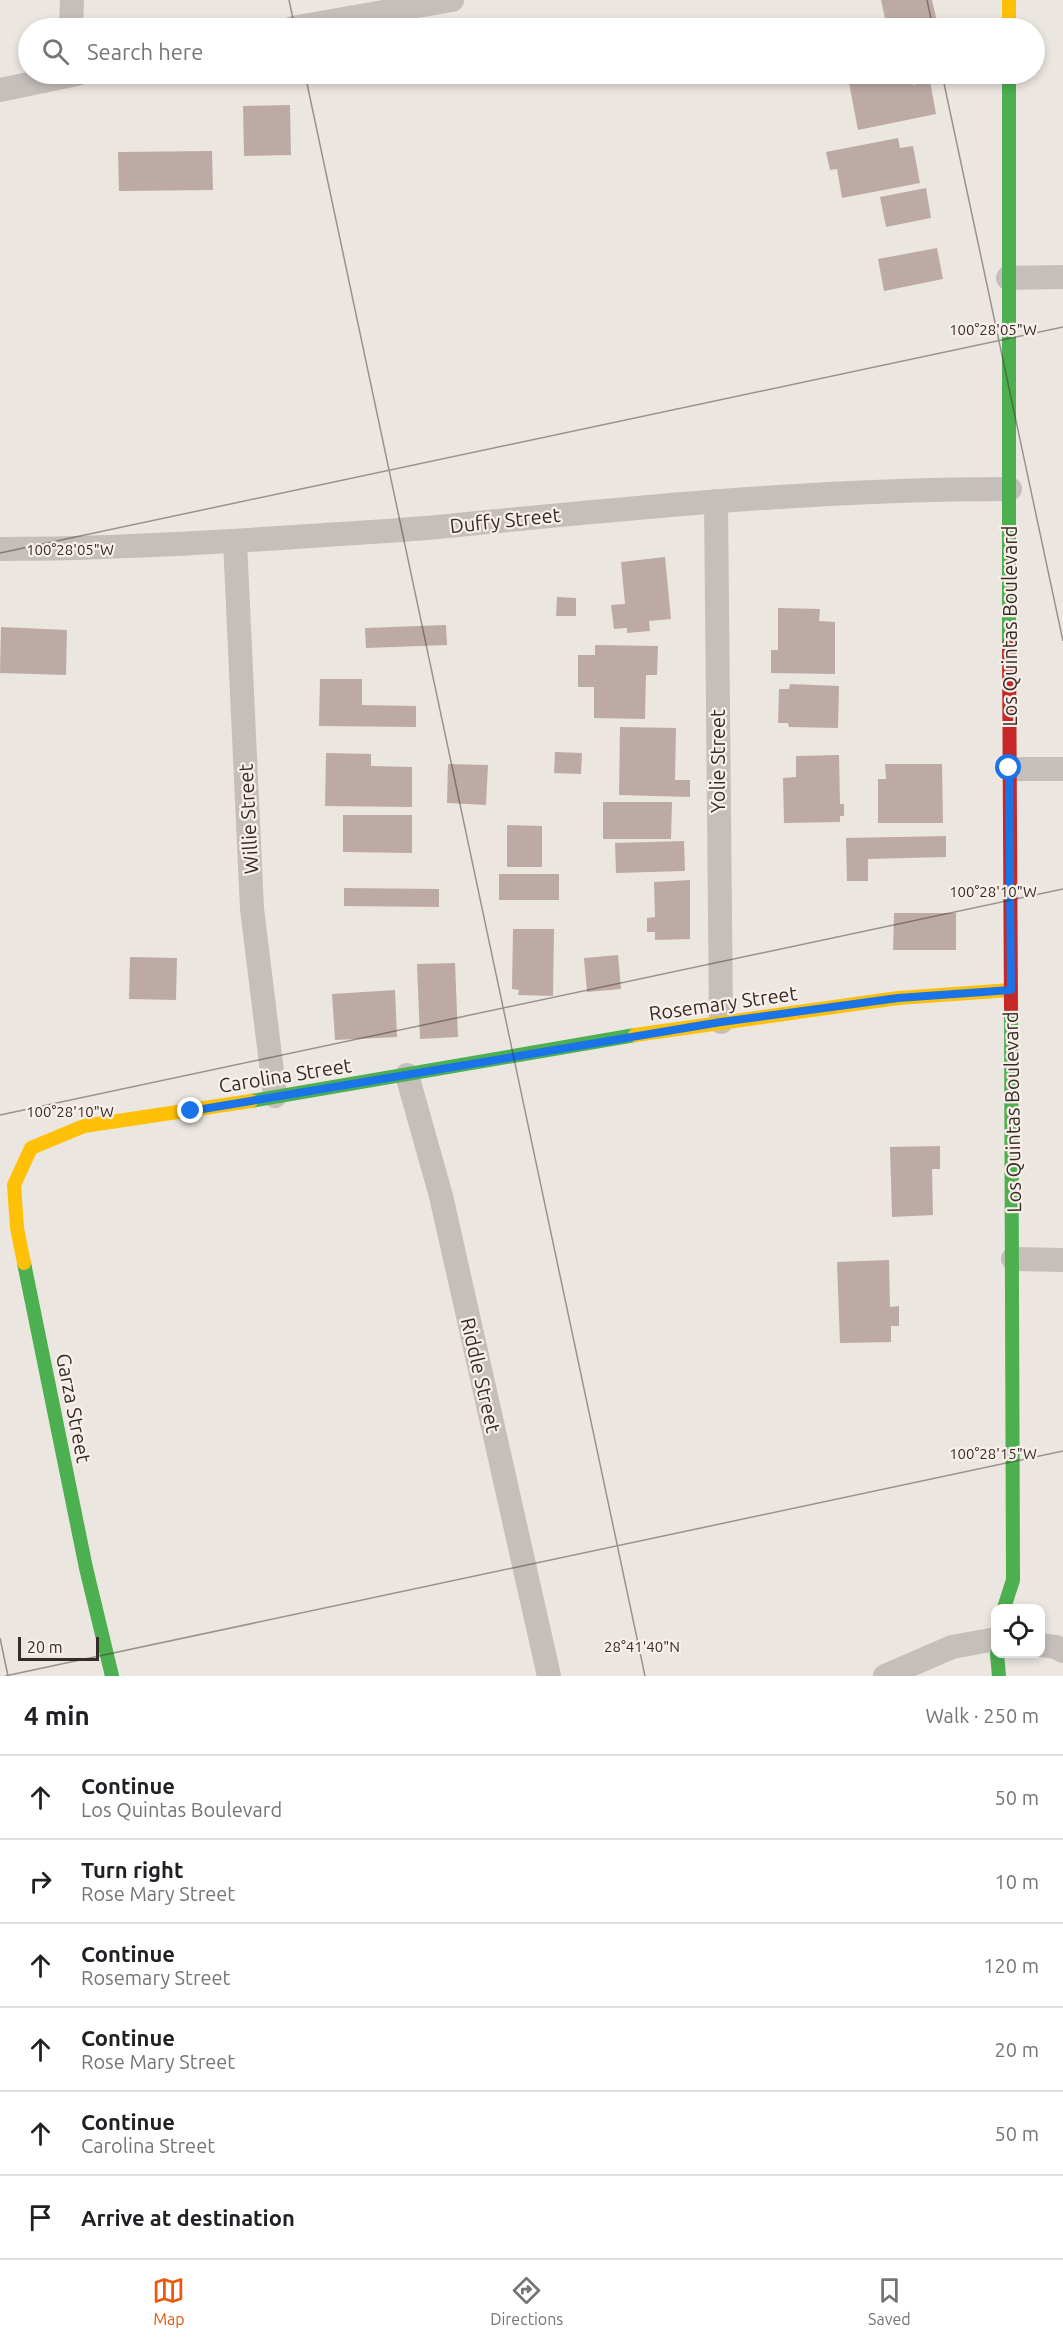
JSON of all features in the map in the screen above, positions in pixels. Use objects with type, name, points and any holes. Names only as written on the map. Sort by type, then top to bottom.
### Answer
[{"type":"street","points":[[71,18],[72,0]]},
{"type":"street","points":[[349,18],[452,0]]},
{"type":"street","points":[[1009,0],[1009,18]]},
{"type":"street","points":[[0,90],[27,84]]},
{"type":"street","name":"Los Quintas Boulevard","points":[[1005,1604],[1013,1580],[1009,768],[1009,84]]},
{"type":"street","points":[[1008,278],[1063,277]]},
{"type":"street","name":"Duffy Street","points":[[0,549],[75,549],[235,541],[435,527],[550,514],[716,501],[924,489],[1010,489]]},
{"type":"street","name":"Yolie Street","points":[[716,501],[721,1022]]},
{"type":"street","name":"Willie Street","points":[[235,541],[252,909],[275,1096]]},
{"type":"street","points":[[1009,768],[1063,769]]},
{"type":"street","name":"Rosemary Street","points":[[407,1075],[721,1022],[898,998],[1011,990]]},
{"type":"street","name":"Carolina Street","points":[[32,1148],[84,1126],[407,1075]]},
{"type":"street","name":"Riddle Street","points":[[407,1075],[441,1196],[549,1676]]},
{"type":"street","name":"Garza Street","points":[[32,1148],[14,1185],[17,1228],[86,1568],[112,1676]]},
{"type":"street","points":[[1013,1259],[1063,1260]]},
{"type":"street","points":[[885,1676],[952,1647],[991,1640]]},
{"type":"street","points":[[1045,1646],[1063,1651]]},
{"type":"street","points":[[997,1658],[999,1676]]},
{"type":"building","points":[[881,0],[932,0],[936,18],[885,18]]},
{"type":"building","points":[[849,84],[931,84],[936,114],[858,130]]},
{"type":"building","points":[[290,105],[291,155],[244,156],[243,106]]},
{"type":"building","points":[[898,138],[900,148],[913,146],[920,183],[842,198],[837,169],[830,170],[826,152]]},
{"type":"building","points":[[212,151],[213,190],[119,191],[118,152]]},
{"type":"building","points":[[926,188],[931,218],[886,227],[880,197]]},
{"type":"building","points":[[937,248],[943,279],[884,291],[878,259]]},
{"type":"building","points":[[665,557],[671,619],[649,621],[650,631],[627,633],[627,628],[614,629],[611,605],[625,604],[621,562]]},
{"type":"building","points":[[557,597],[576,598],[576,616],[556,616]]},
{"type":"building","points":[[778,608],[820,609],[819,621],[835,622],[835,674],[771,673],[771,650],[778,650]]},
{"type":"building","points":[[446,625],[447,645],[366,648],[365,628]]},
{"type":"building","points":[[1,627],[67,630],[66,675],[0,673]]},
{"type":"building","points":[[595,645],[658,646],[657,675],[646,675],[645,719],[594,718],[594,687],[578,687],[578,655],[595,655]]},
{"type":"building","points":[[320,679],[362,679],[362,705],[416,706],[416,727],[319,726]]},
{"type":"building","points":[[790,684],[839,686],[838,728],[789,727],[788,723],[778,723],[779,689],[789,689]]},
{"type":"building","points":[[620,727],[676,728],[675,780],[690,780],[690,797],[619,795]]},
{"type":"building","points":[[555,752],[582,753],[581,774],[554,773]]},
{"type":"building","points":[[326,753],[371,754],[371,766],[412,767],[412,807],[325,806]]},
{"type":"building","points":[[839,755],[840,804],[844,804],[844,816],[840,816],[840,822],[784,823],[783,778],[796,777],[796,756]]},
{"type":"building","points":[[448,764],[488,765],[486,805],[447,803]]},
{"type":"building","points":[[885,764],[942,764],[943,823],[878,823],[878,779],[886,779]]},
{"type":"building","points":[[603,802],[672,802],[671,839],[603,839]]},
{"type":"building","points":[[343,815],[412,815],[412,853],[343,852]]},
{"type":"building","points":[[507,825],[542,826],[542,867],[507,867]]},
{"type":"building","points":[[946,836],[946,857],[868,859],[868,881],[847,881],[846,838]]},
{"type":"building","points":[[684,841],[685,871],[616,873],[615,843]]},
{"type":"building","points":[[499,874],[559,874],[559,900],[499,900]]},
{"type":"building","points":[[690,880],[690,939],[655,940],[655,932],[647,932],[647,918],[655,917],[654,882]]},
{"type":"building","points":[[344,888],[439,889],[439,907],[344,906]]},
{"type":"building","points":[[894,913],[956,913],[956,950],[893,950]]},
{"type":"building","points":[[513,929],[554,929],[553,996],[518,995],[519,990],[512,989]]},
{"type":"building","points":[[618,955],[621,989],[587,992],[584,958]]},
{"type":"building","points":[[130,957],[177,958],[176,1000],[129,999]]},
{"type":"building","points":[[455,963],[458,1037],[420,1039],[417,964]]},
{"type":"building","points":[[395,990],[397,1037],[335,1040],[332,994]]},
{"type":"building","points":[[940,1146],[940,1169],[932,1169],[933,1215],[892,1217],[890,1147]]},
{"type":"building","points":[[889,1260],[890,1307],[899,1306],[899,1326],[891,1326],[891,1342],[840,1343],[837,1262]]},
{"type":"traffic: fast","points":[[1009,84],[1009,644]]},
{"type":"traffic: fast","points":[[1005,1604],[1013,1580],[1011,1008]]},
{"type":"traffic: fast","points":[[251,1101],[635,1035]]},
{"type":"traffic: fast","points":[[24,1263],[86,1568],[112,1676]]},
{"type":"traffic: fast","points":[[997,1658],[999,1676]]},
{"type":"traffic: slow","points":[[1009,0],[1009,18]]},
{"type":"traffic: slow","points":[[635,1035],[898,998],[1011,990]]},
{"type":"traffic: slow","points":[[24,1263],[17,1228],[14,1185],[31,1148],[84,1126],[251,1101]]},
{"type":"traffic: jam","points":[[1009,644],[1011,1008]]},
{"type":"route","points":[[191,1111],[721,1022],[898,998],[1011,990],[1009,768]]}]
